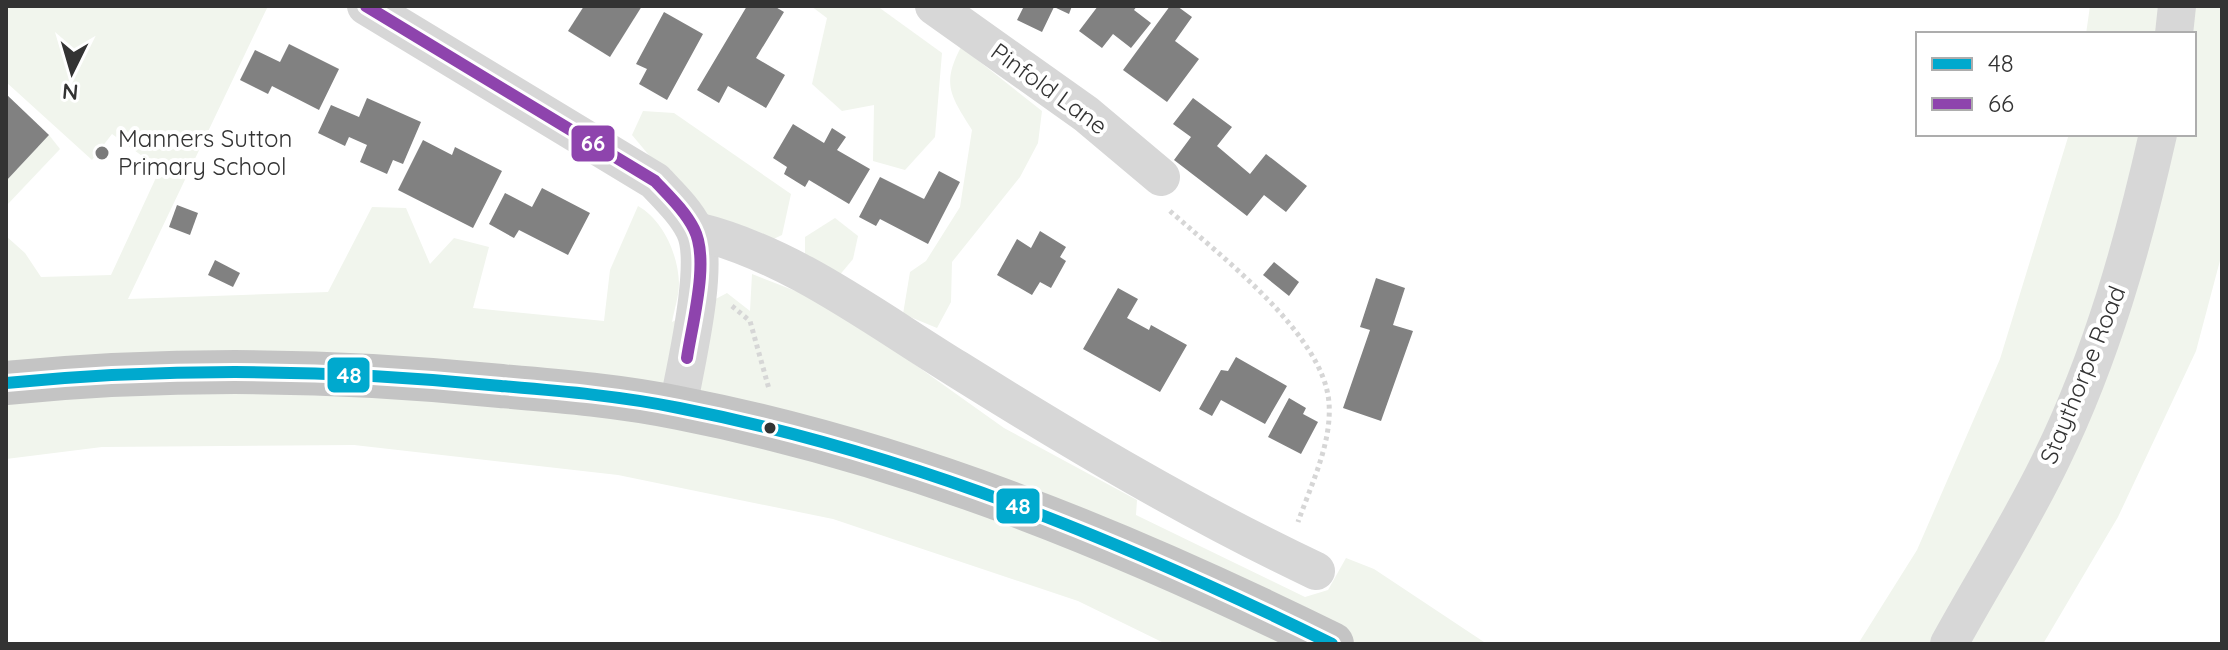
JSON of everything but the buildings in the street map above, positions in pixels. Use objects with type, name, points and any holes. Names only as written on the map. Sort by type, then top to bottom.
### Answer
[{"type":"highway","points":[[6,383],[190,371],[311,373],[429,378],[678,407],[887,461],[1034,510],[1117,543],[1332,644]]},
{"type":"street","points":[[366,6],[655,181],[679,207],[698,245],[678,407]]},
{"type":"street","name":"Pinfold Lane","points":[[934,6],[1086,114],[1161,177]]},
{"type":"street","points":[[2174,32],[2177,6]]},
{"type":"street","name":"Staythorpe Road","points":[[1949,644],[2052,459],[2082,391],[2120,283],[2157,136]]},
{"type":"street","points":[[698,245],[731,240],[805,275],[1212,522],[1301,564]]},
{"type":"path","points":[[1161,177],[1164,206],[1282,314],[1303,342],[1329,400],[1328,431],[1301,564]]},
{"type":"path","points":[[698,245],[721,273],[721,296],[750,321],[781,433]]},
{"type":"shaded area","points":[[6,6],[268,6],[128,299],[328,292],[372,207],[406,208],[430,264],[454,238],[489,247],[473,308],[604,321],[610,270],[638,206],[662,229],[676,261],[679,288],[672,322],[727,293],[750,311],[752,274],[811,297],[893,349],[1004,428],[1137,500],[1136,515],[1305,597],[1328,590],[1346,558],[1374,569],[1487,644],[1166,644],[1078,601],[833,519],[618,475],[354,445],[102,447],[6,459],[6,236],[25,253],[41,277],[111,275],[160,169],[112,134],[92,160],[6,82]]},
{"type":"shaded area","points":[[811,6],[877,6],[942,53],[935,137],[905,170],[873,161],[874,105],[842,111],[812,84],[827,18]]},
{"type":"shaded area","points":[[2090,6],[2222,6],[2222,253],[2196,351],[2118,517],[2043,644],[1858,644],[1917,550],[2000,359],[2068,136],[2196,136],[2196,32],[2086,32]]},
{"type":"shaded area","points":[[961,47],[1042,111],[1038,143],[1020,177],[952,262],[951,302],[937,328],[903,314],[910,272],[926,261],[960,207],[972,130],[951,90],[951,71]]},
{"type":"shaded area","points":[[643,111],[674,113],[791,194],[782,235],[763,244],[705,222],[632,135]]},
{"type":"shaded area","points":[[49,135],[60,149],[6,206],[6,181]]},
{"type":"shaded area","points":[[835,218],[858,236],[853,259],[838,277],[805,261],[805,237]]},
{"type":"transit line","name":"66","points":[[366,6],[655,181],[671,198],[694,229],[700,257],[698,292],[687,358]]},
{"type":"transit line","name":"48","points":[[6,383],[130,374],[315,373],[546,390],[679,408],[849,449],[1013,504],[1174,570],[1332,644]]},
{"type":"place","name":"Manners Sutton Primary School","points":[[102,153]]}]
